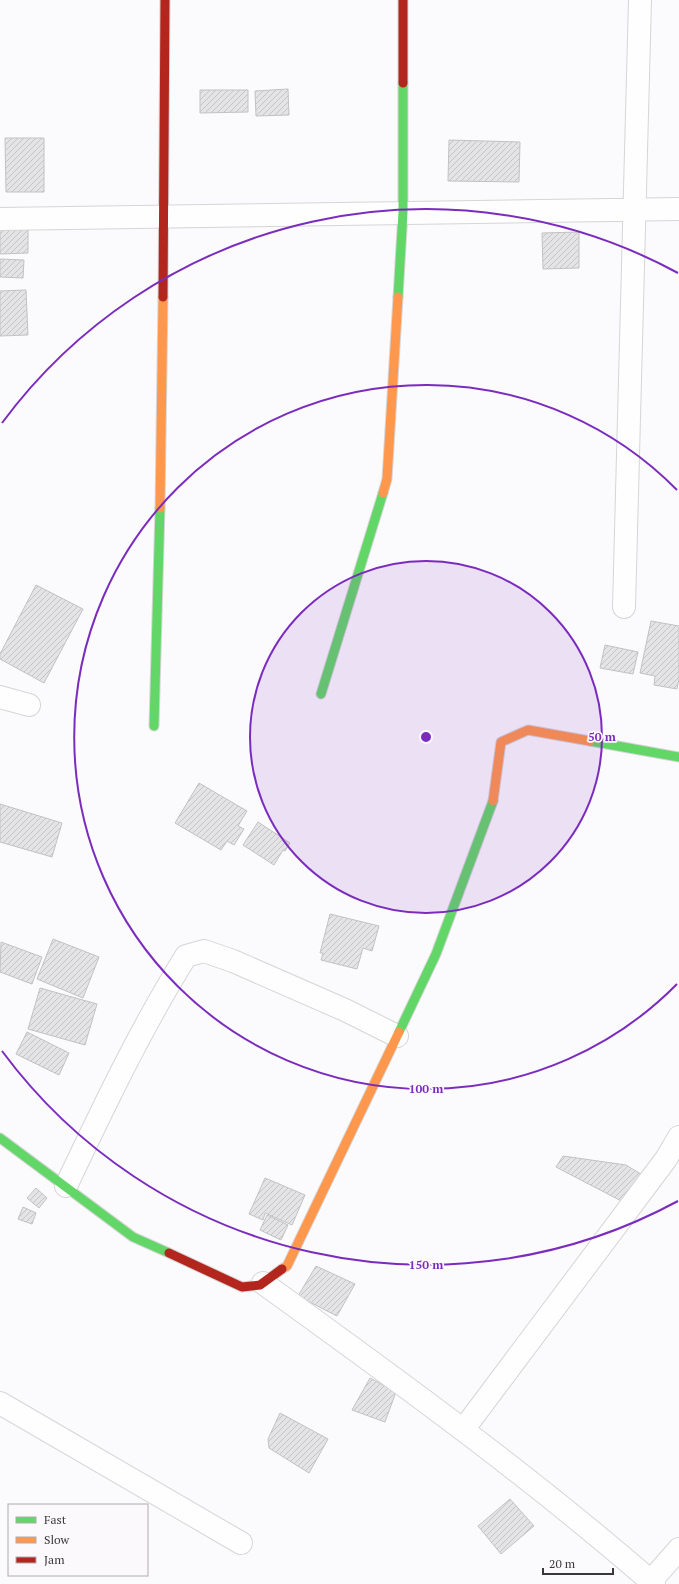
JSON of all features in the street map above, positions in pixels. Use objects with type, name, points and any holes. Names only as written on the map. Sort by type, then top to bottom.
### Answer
[{"type":"street","points":[[154,726],[160,531],[165,216],[165,0]]},
{"type":"street","points":[[321,694],[387,479],[403,212],[403,0]]},
{"type":"street","points":[[624,607],[636,209],[640,0]]},
{"type":"street","points":[[0,219],[679,209]]},
{"type":"street","points":[[0,697],[29,704]]},
{"type":"street","points":[[0,1138],[133,1237],[242,1287],[260,1285],[287,1266],[436,954],[494,797],[501,742],[528,730],[679,757]]},
{"type":"street","points":[[66,1186],[115,1084],[164,992],[186,956],[204,951],[233,961],[345,1010],[397,1036]]},
{"type":"street","points":[[463,1430],[666,1159],[679,1137]]},
{"type":"street","points":[[263,1283],[426,1401],[576,1519],[652,1583],[679,1549]]},
{"type":"street","points":[[0,1403],[241,1543]]},
{"type":"building","points":[[288,89],[289,115],[256,116],[255,91]]},
{"type":"building","points":[[200,90],[248,90],[248,112],[200,113]]},
{"type":"building","points":[[5,138],[44,138],[44,192],[6,192]]},
{"type":"building","points":[[449,140],[520,142],[519,182],[448,181]]},
{"type":"building","points":[[0,228],[28,228],[28,253],[0,254]]},
{"type":"building","points":[[579,232],[579,268],[543,269],[542,233]]},
{"type":"building","points":[[0,259],[24,260],[23,278],[0,277]]},
{"type":"building","points":[[26,290],[28,335],[0,336],[0,291]]},
{"type":"building","points":[[36,585],[83,609],[44,683],[0,659],[0,654]]},
{"type":"building","points":[[651,621],[679,626],[679,679],[677,689],[654,685],[655,676],[640,673]]},
{"type":"building","points":[[605,645],[638,652],[633,674],[600,668]]},
{"type":"building","points":[[199,783],[247,811],[238,826],[244,829],[234,845],[227,841],[221,850],[175,823]]},
{"type":"building","points":[[0,804],[62,823],[52,857],[0,842]]},
{"type":"building","points":[[258,822],[290,843],[285,851],[283,850],[274,865],[243,845]]},
{"type":"building","points":[[330,914],[379,926],[372,951],[363,948],[357,969],[321,960],[323,953],[320,953]]},
{"type":"building","points":[[53,939],[99,957],[83,998],[37,979]]},
{"type":"building","points":[[1,942],[42,957],[32,984],[0,972]]},
{"type":"building","points":[[40,988],[97,1004],[85,1045],[28,1029]]},
{"type":"building","points":[[27,1032],[69,1053],[59,1075],[16,1054]]},
{"type":"building","points":[[563,1156],[626,1165],[644,1176],[629,1205],[556,1167]]},
{"type":"building","points":[[265,1178],[305,1195],[292,1225],[265,1213],[263,1220],[249,1214]]},
{"type":"building","points":[[36,1188],[47,1198],[39,1208],[27,1198]]},
{"type":"building","points":[[23,1207],[36,1213],[32,1224],[18,1219]]},
{"type":"building","points":[[267,1215],[288,1225],[281,1240],[260,1230]]},
{"type":"building","points":[[316,1266],[355,1284],[337,1316],[298,1296]]},
{"type":"building","points":[[370,1378],[396,1392],[385,1422],[352,1410]]},
{"type":"building","points":[[280,1413],[328,1439],[309,1473],[269,1448],[268,1439]]},
{"type":"building","points":[[510,1499],[534,1526],[501,1554],[478,1526]]},
{"type":"traffic: fast","points":[[398,297],[403,212],[403,83]]},
{"type":"traffic: fast","points":[[321,694],[383,493]]},
{"type":"traffic: fast","points":[[154,726],[160,508]]},
{"type":"traffic: fast","points":[[590,741],[679,757]]},
{"type":"traffic: fast","points":[[399,1032],[436,954],[493,801]]},
{"type":"traffic: fast","points":[[0,1138],[133,1237],[169,1253]]},
{"type":"traffic: slow","points":[[160,508],[163,297]]},
{"type":"traffic: slow","points":[[383,493],[387,479],[398,297]]},
{"type":"traffic: slow","points":[[493,801],[501,742],[528,730],[590,741]]},
{"type":"traffic: slow","points":[[282,1269],[287,1266],[399,1032]]},
{"type":"traffic: jam","points":[[163,297],[165,0]]},
{"type":"traffic: jam","points":[[403,0],[403,83]]},
{"type":"traffic: jam","points":[[169,1253],[242,1287],[260,1285],[282,1269]]}]
